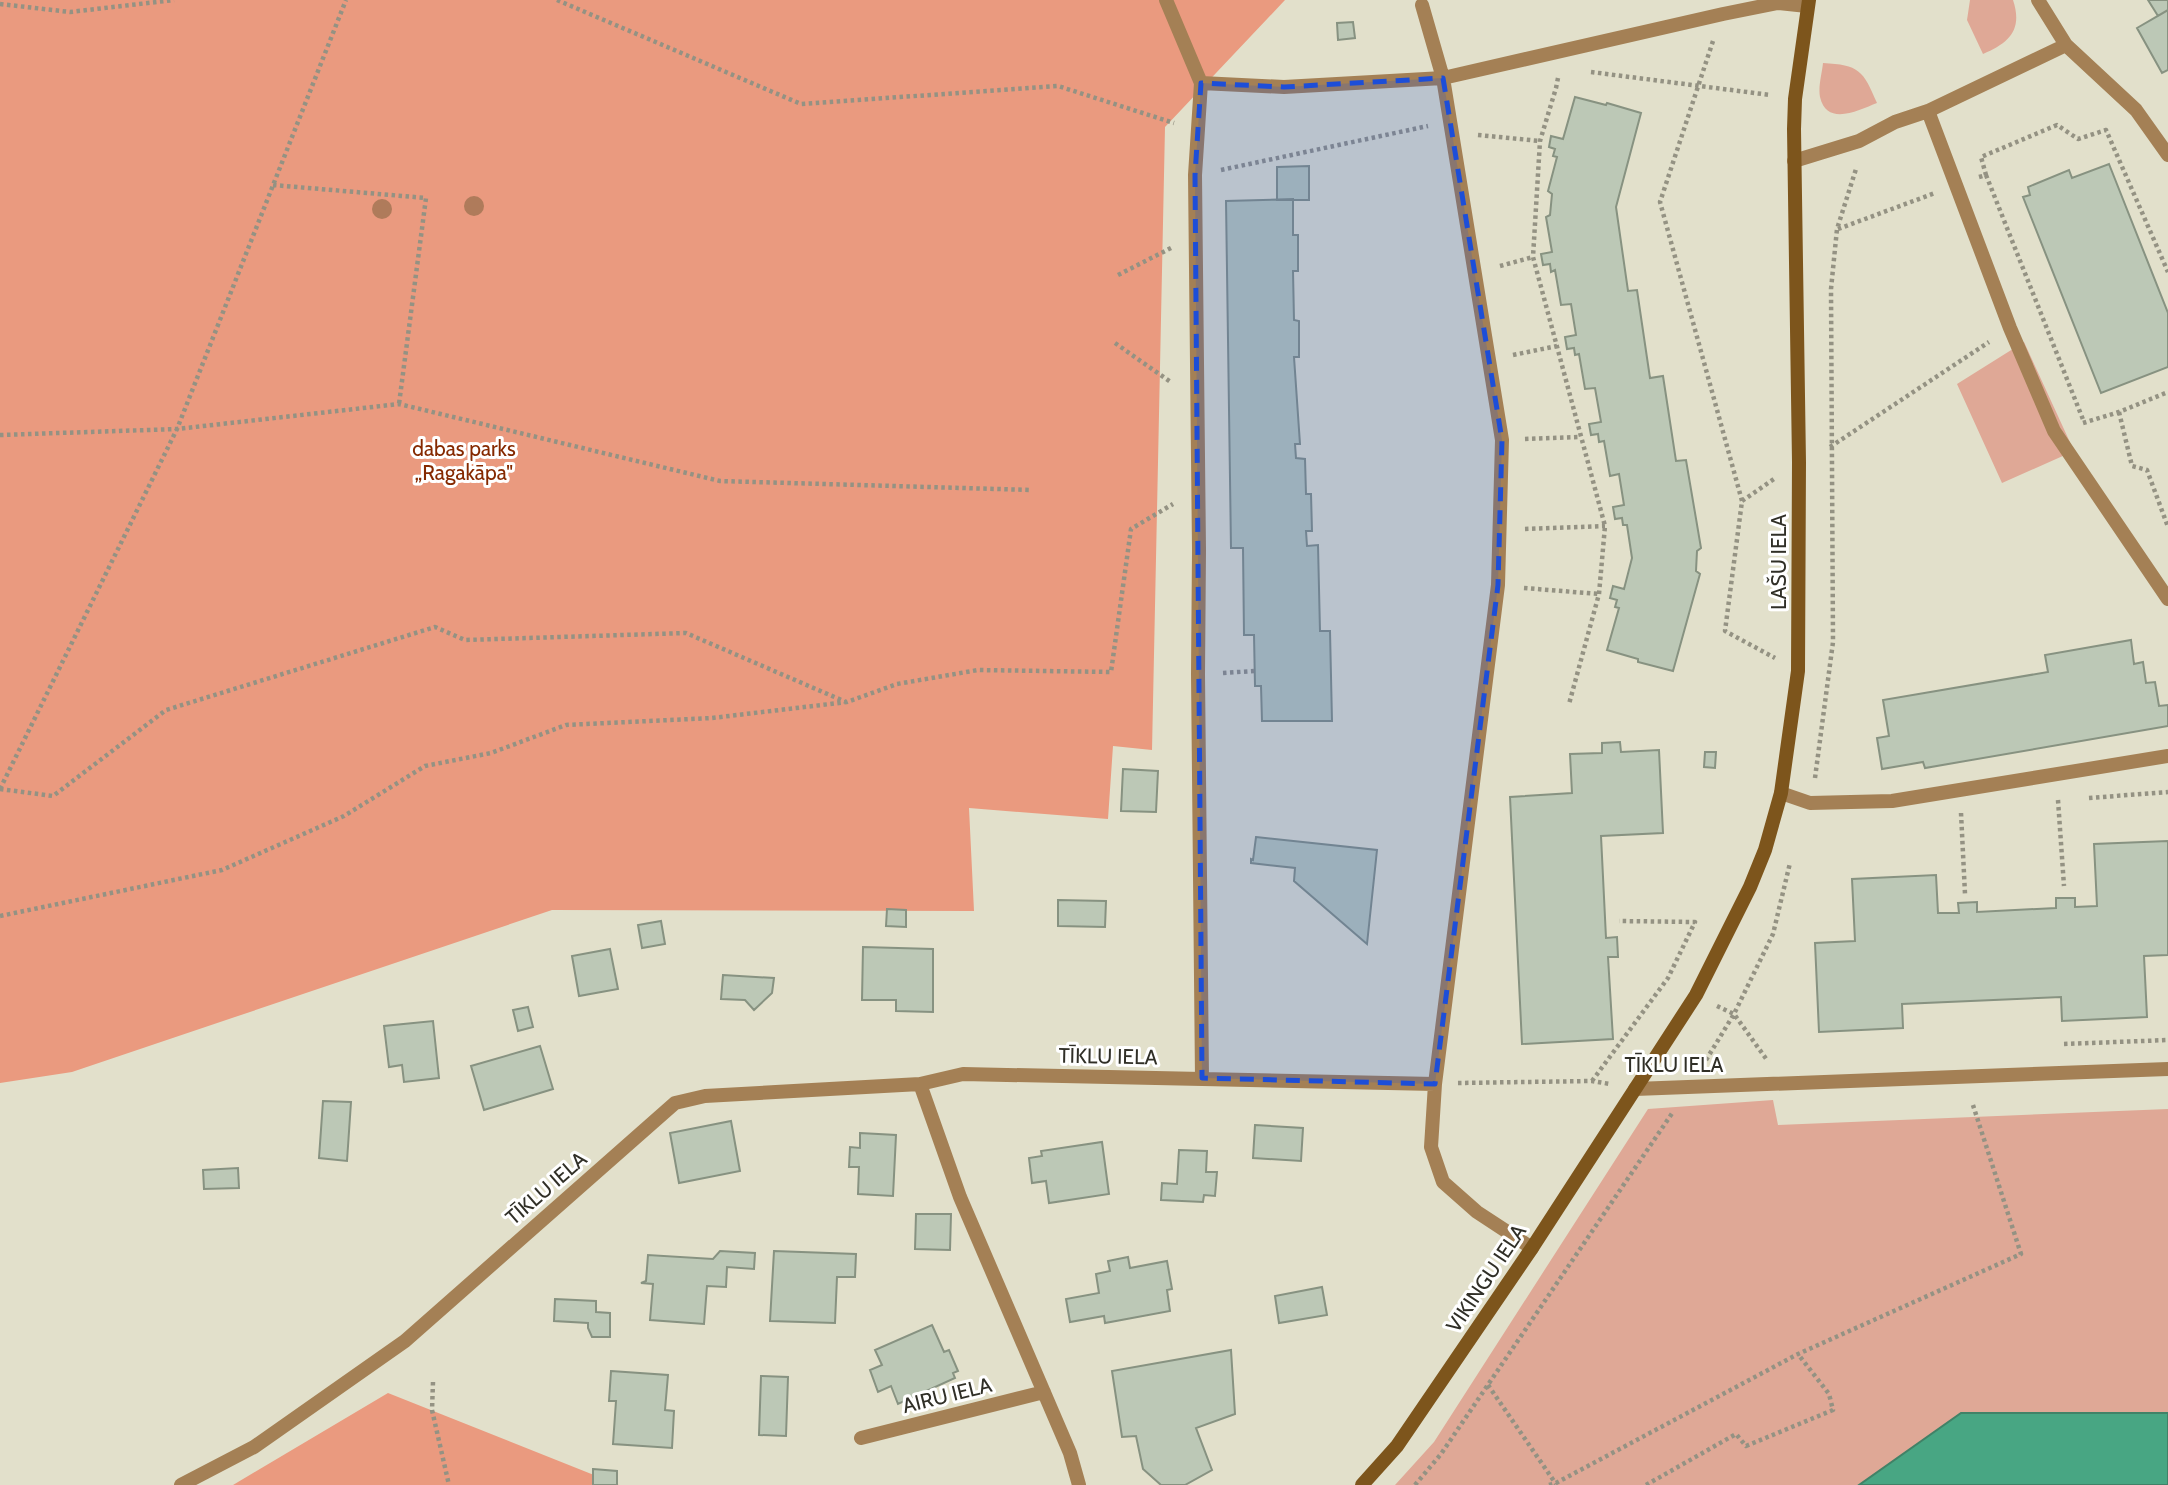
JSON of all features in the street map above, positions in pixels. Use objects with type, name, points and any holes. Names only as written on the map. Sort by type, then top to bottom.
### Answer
[{"type":"street","points":[[1167,0],[1201,83],[1195,175],[1202,1078]]},
{"type":"street","points":[[2038,0],[2066,45],[2136,110],[2168,155]]},
{"type":"street","points":[[1201,83],[1284,88],[1443,78],[1723,14],[1778,3],[1808,3]]},
{"type":"street","name":"LAŠU IELA","points":[[1635,1089],[1696,995],[1750,887],[1765,850],[1781,793],[1798,671],[1799,462],[1794,161],[1795,99],[1808,3]]},
{"type":"street","points":[[1422,5],[1443,78],[1502,440],[1498,585],[1435,1084],[1431,1147],[1443,1182],[1477,1212],[1532,1248]]},
{"type":"street","points":[[1794,161],[1859,141],[2066,45]]},
{"type":"street","points":[[1928,111],[2010,328],[2054,431],[2168,599]]},
{"type":"street","points":[[1781,793],[1810,803],[1892,801],[2168,756]]},
{"type":"street","name":"TĪKLU IELA","points":[[1635,1089],[2168,1069]]},
{"type":"street","name":"TĪKLU IELA","points":[[181,1485],[254,1447],[405,1341],[675,1103],[705,1096],[919,1084],[963,1074],[1435,1084]]},
{"type":"street","points":[[919,1084],[960,1197],[1070,1453],[1079,1485]]},
{"type":"street","name":"VIKINGU IELA","points":[[1362,1485],[1397,1446],[1532,1248],[1635,1089]]},
{"type":"street","name":"AIRU IELA","points":[[861,1438],[1044,1392]]},
{"type":"path","points":[[0,4],[70,12],[174,0]]},
{"type":"path","points":[[346,0],[177,429],[0,789],[53,796],[166,710],[435,626],[465,640],[686,633],[847,702]]},
{"type":"path","points":[[557,0],[801,104],[1058,86],[1198,131]]},
{"type":"path","points":[[1723,14],[1660,202],[1742,501],[1725,631],[1798,671]]},
{"type":"path","points":[[1584,72],[1795,99]]},
{"type":"path","points":[[1556,89],[1540,141],[1533,257],[1605,526],[1599,594],[1569,704]]},
{"type":"path","points":[[2084,422],[1981,157],[2057,125],[2078,139],[2106,130],[2168,272]]},
{"type":"path","points":[[1195,175],[1450,127],[1540,141]]},
{"type":"path","points":[[1810,803],[1833,642],[1831,289],[1837,229],[1856,174],[1859,141]]},
{"type":"path","points":[[1837,229],[1986,175]]},
{"type":"path","points":[[274,185],[426,198],[399,404]]},
{"type":"path","points":[[1118,275],[1196,236]]},
{"type":"path","points":[[1476,272],[1533,257]]},
{"type":"path","points":[[1799,462],[1832,446],[2010,328]]},
{"type":"path","points":[[1115,343],[1198,401]]},
{"type":"path","points":[[1489,359],[1557,346]]},
{"type":"path","points":[[2054,431],[2119,412],[2168,392]]},
{"type":"path","points":[[0,435],[177,429],[399,404],[720,481],[1032,490]]},
{"type":"path","points":[[2119,412],[2132,466],[2147,470],[2168,527]]},
{"type":"path","points":[[1502,440],[1580,438]]},
{"type":"path","points":[[0,916],[222,870],[344,816],[425,766],[491,753],[566,725],[712,718],[847,702],[897,684],[978,670],[1111,672],[1131,529],[1170,505],[1199,497]]},
{"type":"path","points":[[1501,530],[1605,526]]},
{"type":"path","points":[[1498,585],[1599,594]]},
{"type":"path","points":[[2058,800],[2064,886]]},
{"type":"path","points":[[1961,809],[1965,894]]},
{"type":"path","points":[[1415,1485],[1441,1454],[1690,1087],[1734,1014],[1773,934],[1791,855]]},
{"type":"path","points":[[1592,1081],[1668,978],[1695,922],[1619,921]]},
{"type":"path","points":[[1668,978],[1734,1014],[1775,1070]]},
{"type":"path","points":[[2062,1044],[2168,1040]]},
{"type":"path","points":[[1549,1485],[1556,1484],[1798,1354],[2021,1254],[1964,1076]]},
{"type":"path","name":"TĪKLU IELA","points":[[1435,1084],[1592,1081],[1635,1089]]},
{"type":"path","points":[[1736,1434],[1746,1446],[1833,1410],[1829,1394],[1798,1354]]},
{"type":"path","points":[[433,1382],[432,1410],[449,1485]]},
{"type":"path","points":[[1488,1385],[1556,1484]]},
{"type":"path","points":[[1646,1485],[1744,1430]]},
{"type":"highlighted area","points":[[1443,78],[1502,440],[1498,585],[1435,1084],[1202,1078],[1195,175],[1201,83],[1284,87]]},
{"type":"shaded area","points":[[1970,0],[2013,0],[2016,10],[2015,27],[2007,40],[1983,54],[1967,20]]},
{"type":"shaded area","points":[[1823,63],[1845,65],[1858,71],[1868,83],[1877,103],[1844,114],[1829,112],[1820,97]]},
{"type":"shaded area","points":[[2024,342],[2074,451],[2002,483],[1957,384]]},
{"type":"shaded area","points":[[1773,1100],[1778,1125],[2168,1109],[2168,1413],[1962,1413],[1945,1485],[1395,1485],[1434,1442],[1648,1109]]},
{"type":"shaded area","points":[[1961,1413],[2168,1413],[2168,1485],[1859,1485]]},
{"type":"green space","name":"dabas parks „Ragakāpa\"","points":[[0,0],[1285,0],[1165,127],[1152,750],[1113,746],[1108,819],[969,808],[974,911],[552,910],[72,1072],[0,1083]]},
{"type":"green space","points":[[388,1393],[619,1485],[233,1485]]},
{"type":"building","points":[[2148,0],[2168,0],[2168,10],[2158,16]]},
{"type":"building","points":[[2168,10],[2168,70],[2162,73],[2137,28]]},
{"type":"building","points":[[1353,22],[1355,38],[1338,40],[1337,23]]},
{"type":"building","points":[[1575,97],[1641,113],[1616,207],[1628,291],[1637,290],[1650,378],[1663,376],[1676,461],[1686,460],[1701,548],[1697,551],[1696,571],[1700,574],[1673,671],[1607,650],[1619,608],[1615,607],[1617,600],[1610,598],[1613,586],[1624,589],[1632,558],[1627,525],[1623,525],[1622,518],[1615,519],[1613,507],[1624,505],[1619,474],[1610,476],[1604,441],[1599,442],[1598,434],[1591,435],[1589,424],[1601,422],[1595,388],[1585,389],[1579,354],[1575,355],[1574,348],[1567,349],[1565,337],[1576,335],[1571,304],[1561,305],[1555,270],[1551,272],[1550,264],[1543,265],[1541,254],[1552,252],[1546,217],[1550,215],[1552,194],[1548,191],[1557,157],[1553,156],[1555,149],[1549,147],[1551,136],[1563,139]]},
{"type":"building","points":[[2109,164],[2168,313],[2168,367],[2101,393],[2023,197],[2030,195],[2028,187],[2069,170],[2072,178]]},
{"type":"building","points":[[1309,166],[1309,200],[1277,200],[1277,167]]},
{"type":"building","points":[[1293,199],[1293,235],[1298,235],[1298,271],[1293,271],[1294,320],[1299,321],[1299,357],[1294,357],[1300,444],[1295,444],[1296,458],[1305,459],[1306,494],[1311,494],[1312,531],[1306,531],[1307,546],[1318,545],[1320,631],[1330,631],[1332,721],[1262,721],[1261,686],[1255,686],[1254,635],[1244,635],[1243,548],[1231,548],[1226,201]]},
{"type":"building","points":[[2131,640],[2134,664],[2143,662],[2146,683],[2155,682],[2159,706],[2168,705],[2168,726],[1925,768],[1923,762],[1882,769],[1877,738],[1889,736],[1883,700],[2048,672],[2045,655]]},
{"type":"building","points":[[1620,742],[1621,752],[1659,750],[1663,833],[1601,836],[1606,938],[1617,937],[1618,957],[1608,957],[1613,1039],[1522,1044],[1510,797],[1572,793],[1570,754],[1602,753],[1602,743]]},
{"type":"building","points":[[1705,752],[1716,752],[1715,768],[1704,767]]},
{"type":"building","points":[[1123,769],[1158,771],[1156,812],[1121,811]]},
{"type":"building","points":[[1256,837],[1377,850],[1367,944],[1294,881],[1295,868],[1251,863]]},
{"type":"building","points":[[2168,841],[2168,955],[2144,956],[2147,1017],[2062,1021],[2061,997],[1902,1004],[1903,1028],[1819,1032],[1815,943],[1855,941],[1852,879],[1936,875],[1938,913],[1959,913],[1958,903],[1977,902],[1977,912],[2056,908],[2056,898],[2075,898],[2075,907],[2097,906],[2094,844]]},
{"type":"building","points":[[1058,900],[1106,901],[1105,927],[1058,926]]},
{"type":"building","points":[[887,909],[906,910],[906,927],[886,926]]},
{"type":"building","points":[[661,921],[665,944],[642,948],[638,925]]},
{"type":"building","points":[[863,947],[933,949],[933,1012],[896,1011],[896,1000],[862,1000]]},
{"type":"building","points":[[610,949],[618,989],[579,996],[572,956]]},
{"type":"building","points":[[723,975],[774,978],[772,993],[754,1010],[745,1000],[721,999]]},
{"type":"building","points":[[528,1007],[533,1027],[518,1031],[513,1010]]},
{"type":"building","points":[[433,1021],[439,1078],[404,1082],[402,1065],[389,1067],[384,1026]]},
{"type":"building","points":[[540,1046],[553,1089],[484,1110],[471,1066]]},
{"type":"building","points":[[323,1101],[351,1102],[347,1161],[319,1158]]},
{"type":"building","points":[[731,1121],[740,1171],[679,1183],[670,1133]]},
{"type":"building","points":[[1255,1125],[1303,1128],[1301,1161],[1253,1158]]},
{"type":"building","points":[[860,1133],[896,1135],[893,1196],[858,1194],[859,1167],[849,1167],[850,1147],[860,1148]]},
{"type":"building","points":[[1102,1142],[1109,1194],[1049,1203],[1046,1181],[1032,1183],[1029,1158],[1042,1156],[1041,1151]]},
{"type":"building","points":[[1179,1150],[1207,1151],[1206,1172],[1217,1172],[1215,1196],[1204,1195],[1203,1202],[1161,1200],[1162,1183],[1177,1184]]},
{"type":"building","points":[[238,1168],[239,1188],[204,1189],[203,1170]]},
{"type":"building","points":[[916,1214],[951,1214],[950,1250],[915,1249]]},
{"type":"building","points":[[720,1251],[755,1253],[754,1269],[727,1267],[726,1287],[707,1286],[704,1324],[650,1320],[653,1284],[641,1283],[646,1281],[648,1255],[713,1259]]},
{"type":"building","points":[[774,1251],[856,1254],[855,1277],[837,1277],[835,1323],[770,1321]]},
{"type":"building","points":[[1128,1257],[1130,1268],[1167,1261],[1172,1289],[1167,1290],[1170,1311],[1105,1323],[1104,1316],[1070,1322],[1066,1299],[1099,1293],[1096,1274],[1110,1271],[1108,1261]]},
{"type":"building","points":[[1322,1287],[1327,1315],[1279,1323],[1275,1296]]},
{"type":"building","points":[[555,1299],[596,1301],[596,1312],[610,1313],[610,1337],[592,1337],[588,1323],[554,1321]]},
{"type":"building","points":[[932,1325],[944,1352],[949,1350],[958,1371],[953,1373],[955,1378],[898,1404],[891,1386],[878,1392],[870,1370],[882,1365],[875,1350]]},
{"type":"building","points":[[1231,1350],[1235,1414],[1196,1428],[1212,1470],[1185,1485],[1161,1485],[1143,1469],[1136,1436],[1122,1437],[1112,1371]]},
{"type":"building","points":[[611,1371],[668,1375],[665,1410],[674,1411],[672,1448],[613,1444],[616,1401],[609,1401]]},
{"type":"building","points":[[761,1376],[788,1377],[786,1436],[759,1435]]},
{"type":"building","points":[[593,1469],[617,1471],[617,1485],[593,1485]]}]
